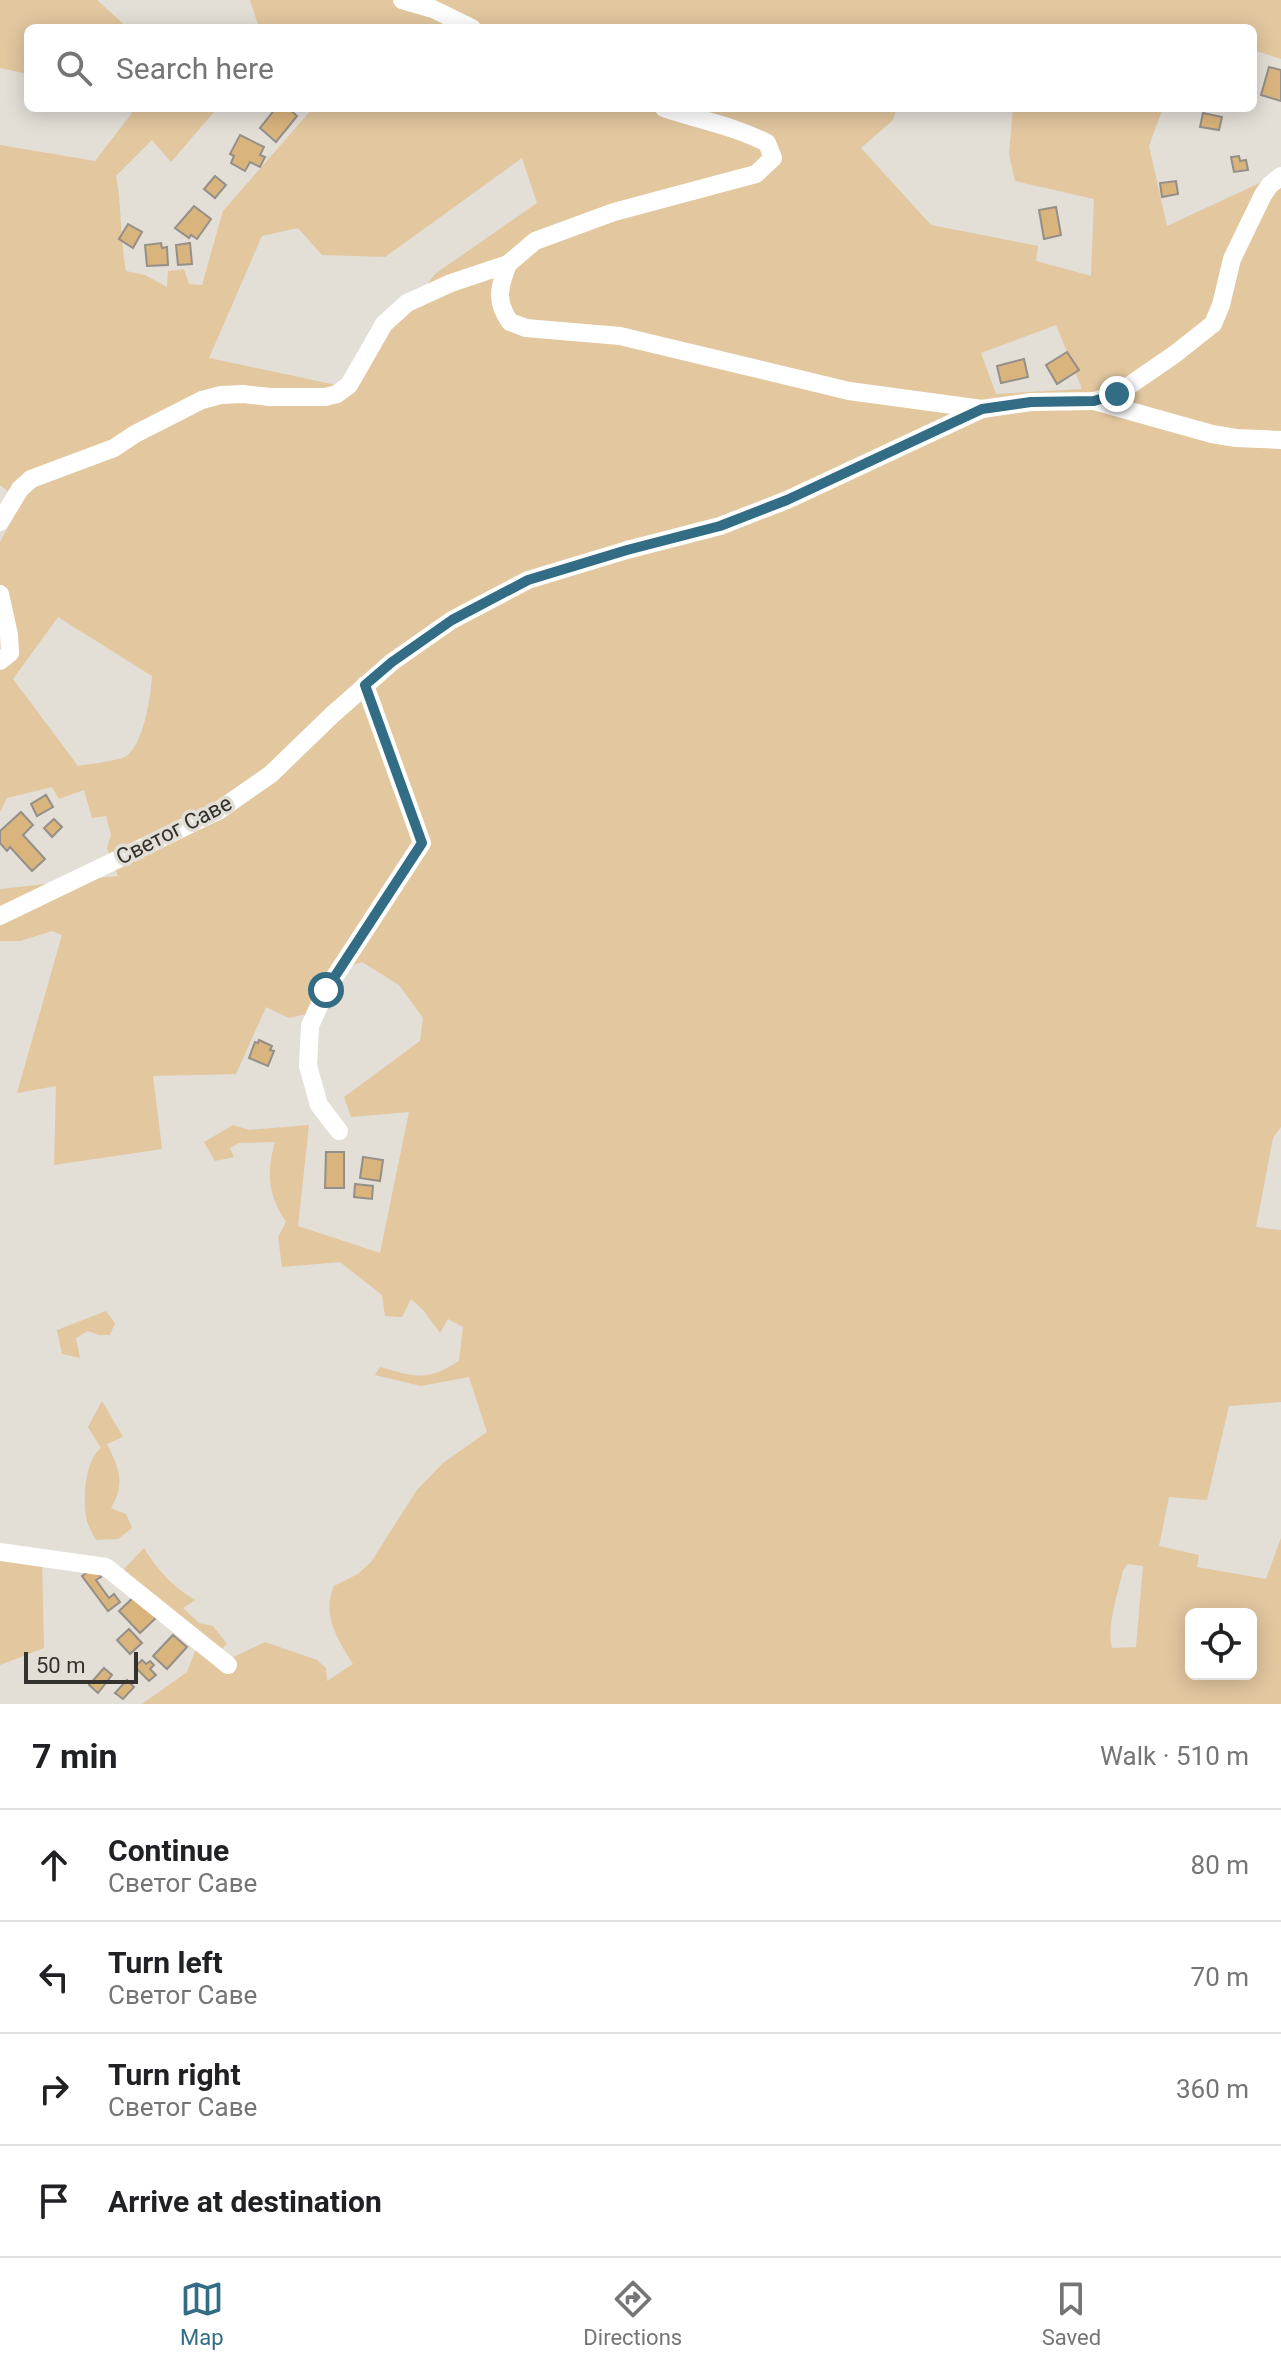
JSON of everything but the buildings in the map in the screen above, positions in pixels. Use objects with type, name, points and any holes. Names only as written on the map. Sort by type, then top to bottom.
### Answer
[{"type":"street","points":[[402,0],[433,9],[464,24]]},
{"type":"street","points":[[0,522],[20,489],[31,479],[114,448],[202,400],[221,395],[325,397],[337,394],[349,385],[384,324],[407,303],[451,283],[508,264],[535,241],[614,212],[756,174],[773,158],[767,143],[745,132],[675,112]]},
{"type":"street","name":"Светог Саве","points":[[0,916],[218,811],[271,774],[392,662],[452,620],[528,580],[720,526],[787,500],[982,409],[1031,402],[1094,401],[1117,394],[1213,324],[1232,259],[1263,195],[1281,176]]},
{"type":"street","points":[[508,264],[498,300],[510,322],[526,328],[620,336],[849,391],[982,409]]},
{"type":"street","points":[[1094,401],[1212,434],[1281,440]]},
{"type":"street","points":[[0,594],[10,653],[0,661]]},
{"type":"street","points":[[339,1131],[319,1105],[308,1066],[310,1026],[326,990],[422,843],[365,685]]},
{"type":"street","points":[[0,1552],[106,1567],[228,1665]]},
{"type":"shaded area","points":[[0,0],[97,0],[124,24],[24,24],[24,73],[0,68]]},
{"type":"shaded area","points":[[250,0],[1281,0],[1281,59],[1257,51],[1257,24],[258,24]]},
{"type":"shaded area","points":[[131,112],[214,112],[171,162],[152,140],[116,176],[126,271],[145,275],[167,287],[168,271],[184,269],[189,284],[202,285],[223,211],[310,112],[896,112],[893,120],[861,148],[931,225],[1038,246],[1036,261],[1091,276],[1094,199],[1015,181],[1009,154],[1013,112],[1162,112],[1149,146],[1167,226],[1281,173],[1281,1127],[1273,1138],[1256,1227],[1281,1230],[1281,1402],[1229,1406],[1207,1500],[1169,1497],[1159,1546],[1199,1555],[1197,1567],[1266,1579],[1281,1538],[1281,1704],[142,1704],[187,1672],[196,1649],[124,1569],[144,1548],[166,1577],[195,1600],[183,1608],[199,1623],[213,1626],[227,1644],[211,1658],[217,1665],[265,1642],[317,1660],[326,1668],[327,1681],[353,1664],[330,1617],[330,1596],[334,1586],[358,1574],[371,1562],[417,1490],[443,1463],[487,1432],[469,1377],[421,1386],[375,1375],[380,1367],[421,1376],[448,1368],[459,1361],[463,1327],[448,1319],[440,1333],[411,1299],[402,1317],[385,1316],[382,1295],[340,1262],[282,1267],[278,1237],[286,1222],[270,1184],[275,1142],[239,1143],[230,1148],[234,1157],[215,1161],[204,1142],[233,1125],[249,1130],[309,1125],[298,1226],[380,1253],[409,1112],[351,1117],[344,1097],[420,1041],[423,1018],[399,985],[362,962],[350,966],[330,1009],[289,1018],[266,1007],[236,1074],[153,1076],[162,1149],[54,1165],[56,1086],[17,1093],[62,935],[52,931],[20,941],[0,941],[0,889],[118,876],[107,848],[111,835],[106,816],[92,818],[84,790],[59,799],[52,787],[7,798],[0,812],[0,542],[21,502],[0,485],[0,145],[95,161]],"holes":[[[522,158],[537,203],[435,274],[341,386],[209,358],[262,236],[298,228],[322,255],[385,257]],[[1056,325],[1082,389],[996,394],[981,353]],[[58,617],[152,676],[148,706],[134,748],[128,755],[112,761],[78,766],[13,679]],[[1128,1564],[1143,1566],[1136,1647],[1112,1648],[1112,1620],[1123,1570]]]},
{"type":"shaded area","points":[[106,1311],[115,1323],[110,1335],[88,1331],[76,1338],[80,1358],[62,1354],[57,1330]]},
{"type":"shaded area","points":[[102,1401],[123,1437],[107,1444],[119,1476],[116,1499],[111,1508],[126,1514],[132,1528],[118,1539],[96,1540],[87,1519],[85,1490],[91,1461],[101,1448],[88,1427]]},
{"type":"shaded area","points":[[0,1558],[42,1561],[44,1648],[0,1665]]},
{"type":"route","points":[[326,990],[422,843],[365,685],[392,662],[452,620],[528,580],[720,526],[787,500],[982,409],[1031,402],[1094,401],[1117,394]]}]
